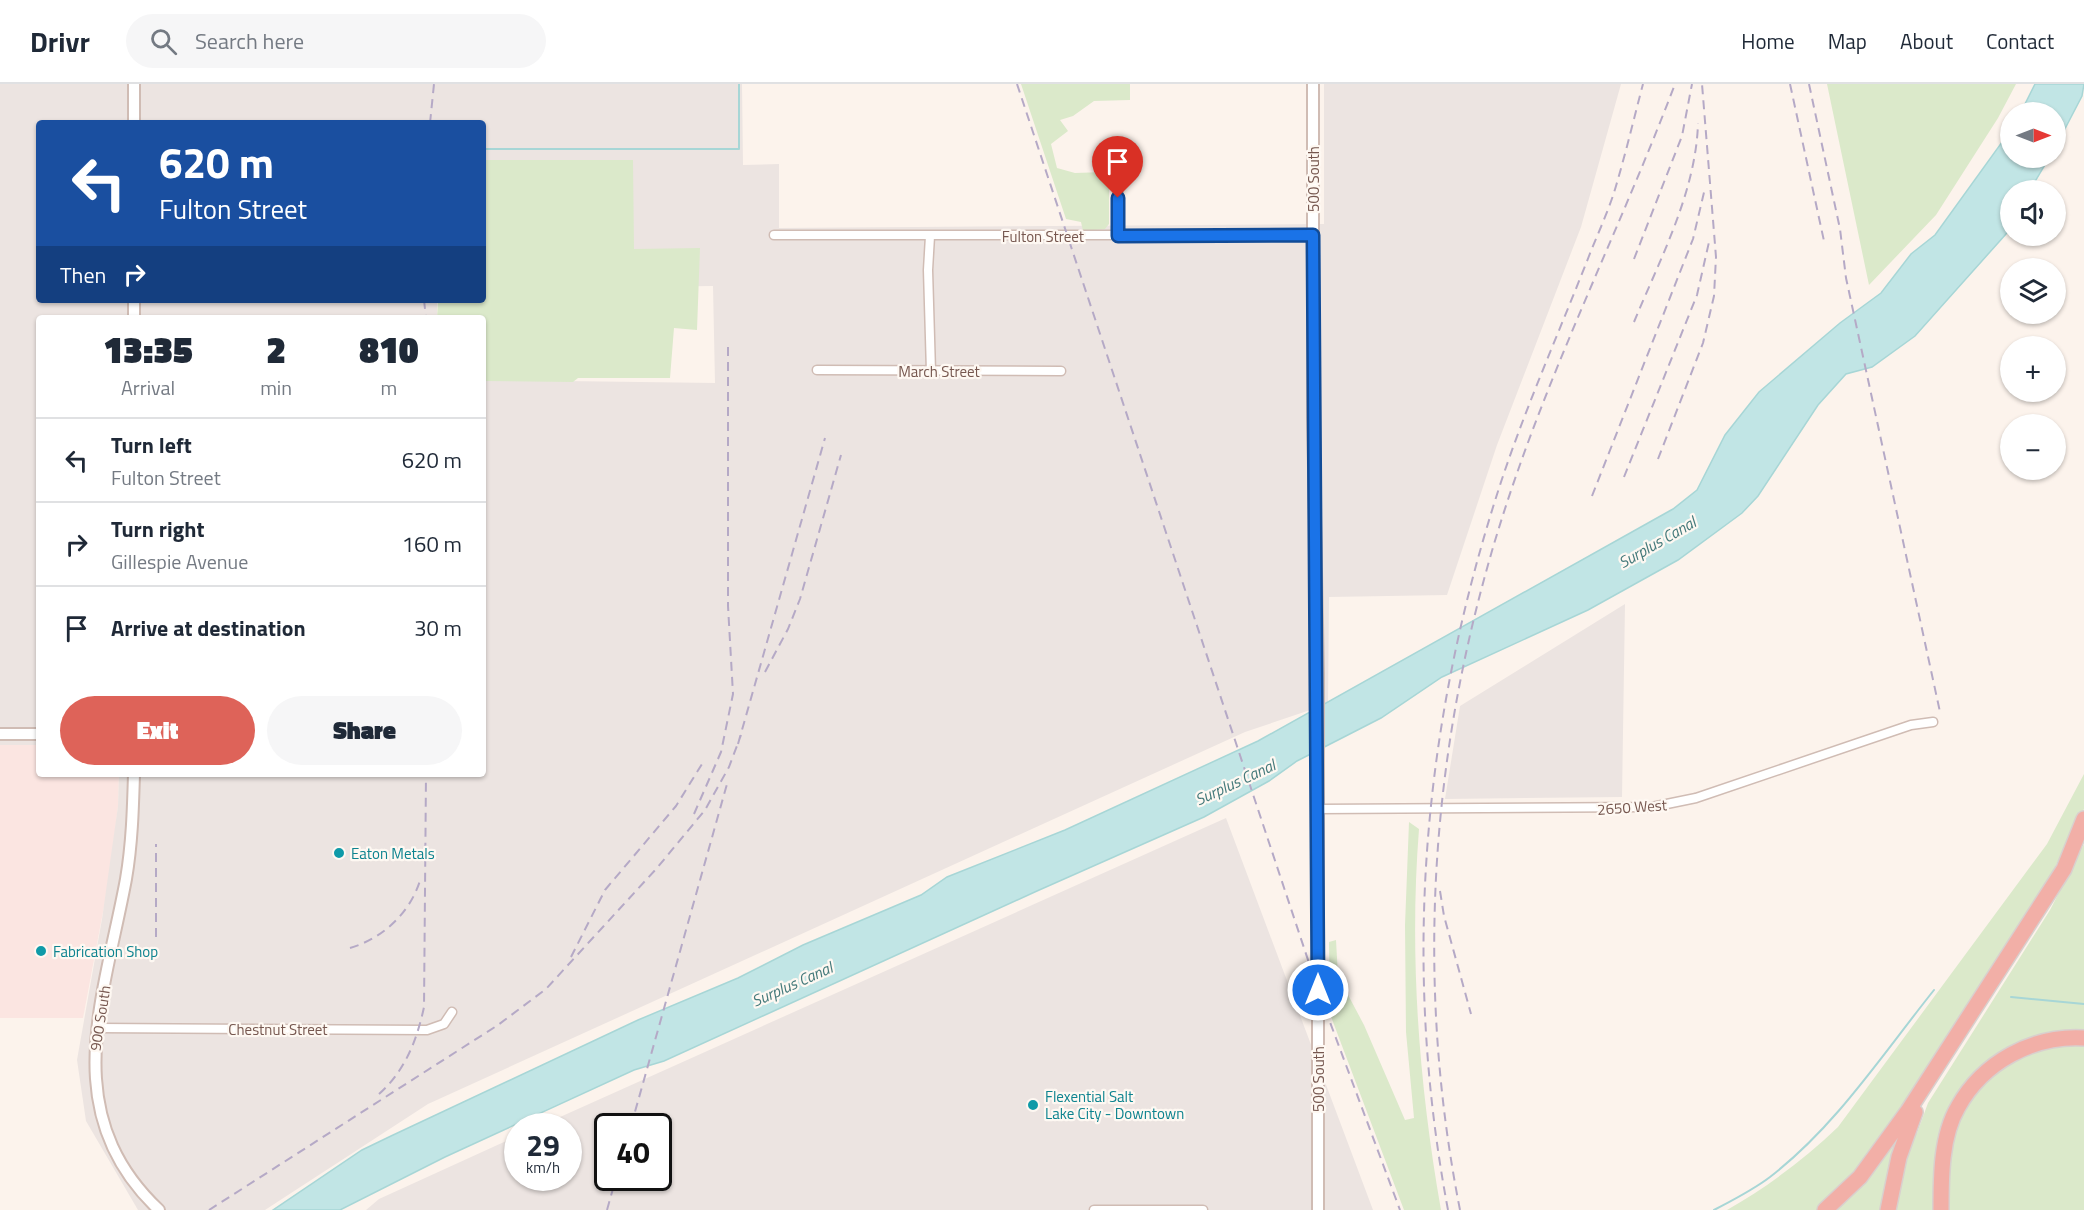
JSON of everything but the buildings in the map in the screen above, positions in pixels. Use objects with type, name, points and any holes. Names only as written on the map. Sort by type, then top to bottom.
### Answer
[{"type":"highway","points":[[1826,1210],[1860,1177],[1880,1153],[2064,869],[2084,819]]},
{"type":"highway","points":[[1941,1210],[1946,1144],[1957,1108],[1978,1080],[2011,1054],[2026,1047],[2063,1038],[2084,1038]]},
{"type":"highway","points":[[1888,1210],[1904,1141],[1938,1064]]},
{"type":"street","points":[[134,84],[134,120]]},
{"type":"street","name":"500 South","points":[[1313,84],[1318,702],[1317,1210]]},
{"type":"street","points":[[1118,179],[1118,236]]},
{"type":"street","name":"Fulton Street","points":[[774,235],[1313,235]]},
{"type":"street","points":[[930,236],[928,270],[931,372]]},
{"type":"street","name":"March Street","points":[[817,370],[1061,371]]},
{"type":"street","name":"2650 West","points":[[1318,809],[1652,807],[1696,798],[1911,725],[1933,722]]},
{"type":"street","points":[[0,734],[36,734]]},
{"type":"street","name":"900 South","points":[[134,777],[129,860],[97,1028],[95,1078],[106,1130],[131,1178],[159,1210]]},
{"type":"street","name":"Chestnut Street","points":[[97,1028],[427,1030],[444,1024],[452,1012]]},
{"type":"street","points":[[1094,1210],[1203,1210]]},
{"type":"shaded area","points":[[0,84],[742,84],[743,165],[779,164],[779,228],[1324,224],[1324,84],[1621,84],[1581,227],[1497,445],[1447,595],[1329,597],[1328,704],[1245,732],[428,1104],[265,1210],[138,1210],[86,1121],[77,1060],[102,919],[118,806],[119,777],[486,777],[486,380],[715,383],[713,286],[632,287],[486,170],[486,120],[36,120],[36,303],[437,303],[437,315],[36,315],[36,745],[0,745]]},
{"type":"shaded area","points":[[1625,604],[1622,797],[1445,799],[1460,706]]},
{"type":"shaded area","points":[[0,745],[36,745],[36,777],[119,777],[118,806],[109,880],[83,1018],[0,1018]]},
{"type":"shaded area","points":[[1226,818],[1373,1210],[366,1210],[379,1199],[504,1142],[504,1191],[582,1191],[582,1113],[569,1113]]},
{"type":"green space","points":[[1021,84],[1130,84],[1130,100],[1094,101],[1073,116],[1060,120],[1068,131],[1051,144],[1057,168],[1075,173],[1104,172],[1109,175],[1109,224],[1105,229],[1083,231],[1081,222],[1066,219]]},
{"type":"green space","points":[[1827,84],[2016,84],[2006,102],[2000,102],[1998,118],[1936,215],[1869,285]]},
{"type":"green space","points":[[486,160],[633,160],[634,249],[700,248],[697,330],[674,328],[670,378],[578,378],[573,382],[486,381],[486,315],[437,315],[438,303],[486,303]]},
{"type":"green space","points":[[2084,774],[2084,809],[2049,879],[1887,1133],[1859,1169],[1819,1210],[1727,1210],[1785,1172],[1838,1127],[2047,844]]},
{"type":"green space","points":[[1409,822],[1419,829],[1415,925],[1418,1020],[1427,1116],[1441,1210],[1404,1210],[1330,1014],[1329,942],[1336,940],[1338,976],[1364,1025],[1405,1120],[1414,1118],[1406,1032],[1405,925]]},
{"type":"green space","points":[[2084,844],[2084,1032],[2028,1039],[1988,1060],[1961,1089],[1937,1210],[1892,1210],[1910,1142],[1917,1133],[1928,1103],[2050,910]]},
{"type":"green space","points":[[2084,1041],[2084,1210],[1946,1210],[1948,1164],[1953,1141],[1970,1099],[1983,1081],[2000,1065],[2026,1050]]},
{"type":"green space","points":[[1890,1146],[1896,1149],[1883,1210],[1835,1210]]},
{"type":"water","points":[[2035,84],[2084,84],[2082,96],[2066,127],[2066,102],[2026,102]]},
{"type":"water","name":"Surplus Canal","points":[[2000,145],[2000,168],[2043,168],[2036,180],[2000,180],[2000,241],[1915,336],[1872,367],[1846,374],[1818,405],[1758,496],[1742,513],[1678,560],[1588,610],[1442,677],[1381,718],[1297,761],[1269,781],[1204,817],[664,1061],[634,1070],[541,1113],[504,1113],[504,1130],[340,1210],[273,1210],[362,1150],[391,1136],[638,1020],[738,978],[803,945],[921,895],[947,877],[1065,830],[1258,741],[1673,509],[1697,490],[1725,435],[1759,392],[1840,323],[1881,293],[1911,254],[1935,235]]},
{"type":"waterway","points":[[486,149],[739,149],[739,84]]},
{"type":"waterway","points":[[1714,1210],[1750,1191],[1794,1157],[1837,1113],[1934,990]]},
{"type":"waterway","points":[[2011,997],[2084,1004]]},
{"type":"railway","points":[[430,120],[434,84]]},
{"type":"railway","points":[[1017,84],[1318,990],[1400,1210]]},
{"type":"railway","points":[[1448,1210],[1434,1117],[1426,1024],[1424,933],[1428,841],[1438,750],[1454,659],[1475,569],[1502,479],[1533,395],[1610,204],[1643,84]]},
{"type":"railway","points":[[1460,1210],[1445,1117],[1436,1024],[1434,932],[1439,839],[1449,747],[1465,656],[1488,566],[1534,426],[1675,84]]},
{"type":"railway","points":[[1634,259],[1682,136],[1692,84]]},
{"type":"railway","points":[[1658,459],[1703,343],[1714,296],[1716,257],[1702,84]]},
{"type":"railway","points":[[1790,84],[1824,241]]},
{"type":"railway","points":[[1809,84],[1840,229],[1846,278],[1940,712]]},
{"type":"railway","points":[[1634,322],[1684,200],[1696,149],[1698,123]]},
{"type":"railway","points":[[1592,496],[1693,239],[1705,188]]},
{"type":"railway","points":[[1624,477],[1697,295],[1709,242]]},
{"type":"railway","points":[[424,303],[426,315]]},
{"type":"railway","points":[[694,814],[721,752],[733,694],[728,606],[728,347]]},
{"type":"railway","points":[[738,744],[825,438]]},
{"type":"railway","points":[[765,672],[788,629],[800,599],[841,455]]},
{"type":"railway","points":[[209,1210],[498,1025],[546,989],[657,868],[705,810],[729,767],[741,735]]},
{"type":"railway","points":[[571,957],[605,890],[676,806],[702,764]]},
{"type":"railway","points":[[379,1094],[396,1075],[409,1054],[424,1007],[426,777]]},
{"type":"railway","points":[[635,1113],[727,784]]},
{"type":"railway","points":[[156,844],[156,937]]},
{"type":"railway","points":[[350,948],[374,937],[395,922],[411,901],[421,877]]},
{"type":"railway","points":[[1440,891],[1444,916],[1471,1014]]},
{"type":"railway","points":[[607,1210],[612,1191]]},
{"type":"place","name":"Eaton Metals","points":[[339,853]]},
{"type":"place","name":"Fabrication Shop","points":[[41,951]]},
{"type":"place","name":"Flexential Salt Lake City - Downtown","points":[[1033,1105]]},
{"type":"route","points":[[1118,198],[1118,236],[1313,235],[1313,417],[1318,674],[1318,990]]}]
